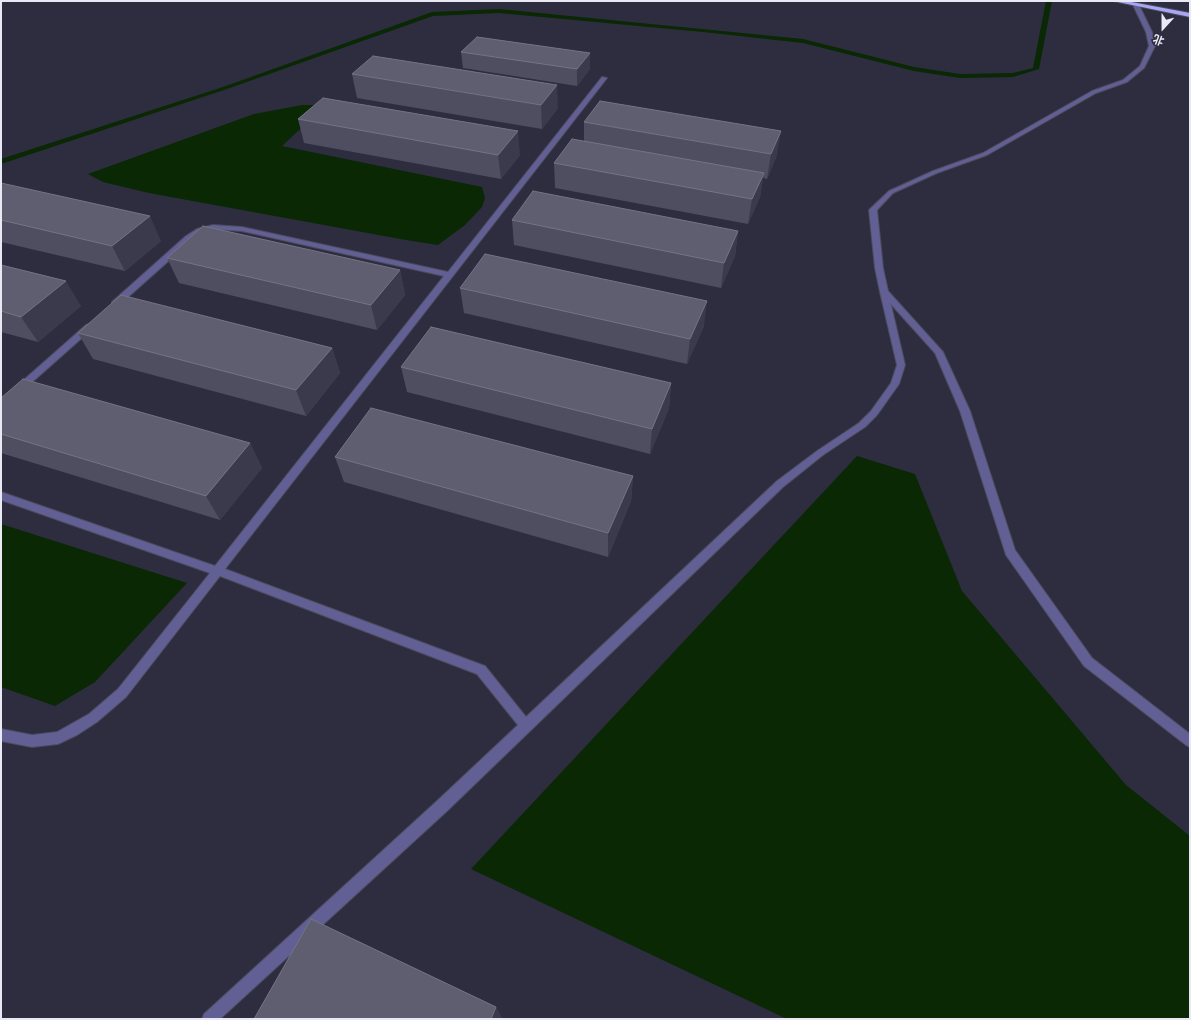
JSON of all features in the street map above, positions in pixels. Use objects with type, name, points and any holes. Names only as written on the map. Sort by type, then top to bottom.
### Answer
[{"type":"highway","points":[[1116,1],[1190,15]]},
{"type":"street","points":[[209,1019],[436,811],[780,484],[820,453],[862,425],[874,413],[895,384],[901,365],[879,268],[873,210],[891,192],[935,172],[985,154],[1094,92],[1125,81],[1142,67],[1152,46],[1149,32],[1136,5]]},
{"type":"street","points":[[1,735],[32,741],[58,738],[73,731],[93,718],[122,693],[604,78]]},
{"type":"street","points":[[107,311],[189,238],[200,231],[213,227],[242,229],[450,275]]},
{"type":"street","points":[[884,292],[939,352],[965,412],[1010,552],[1088,662],[1190,741]]},
{"type":"street","points":[[1,405],[95,322]]},
{"type":"street","points":[[1,496],[218,571],[481,670],[525,725]]},
{"type":"shaded area","points":[[302,105],[326,105],[282,146],[482,187],[485,198],[482,207],[465,225],[438,245],[149,193],[103,182],[88,174],[254,114]]},
{"type":"shaded area","points":[[857,456],[915,474],[962,591],[1126,785],[1190,836],[1190,1019],[787,1019],[471,869]]},
{"type":"shaded area","points":[[1,524],[187,583],[95,682],[55,706],[1,687]]},
{"type":"building","points":[[477,37],[590,53],[577,69],[461,52]]},
{"type":"building","points":[[373,56],[557,85],[541,105],[352,74]]},
{"type":"building","points":[[323,98],[518,131],[498,155],[298,119]]},
{"type":"building","points":[[600,101],[781,131],[771,154],[584,122]]},
{"type":"building","points":[[572,139],[764,173],[752,199],[554,163]]},
{"type":"building","points":[[1,183],[150,216],[112,246],[1,220]]},
{"type":"building","points":[[533,191],[738,231],[724,263],[512,220]]},
{"type":"building","points":[[203,226],[400,270],[371,305],[167,258]]},
{"type":"building","points":[[485,254],[707,301],[690,339],[460,288]]},
{"type":"building","points":[[1,265],[66,281],[21,317],[1,311]]},
{"type":"building","points":[[121,295],[332,348],[296,390],[78,333]]},
{"type":"building","points":[[431,327],[671,383],[652,429],[401,367]]},
{"type":"building","points":[[23,379],[250,443],[206,496],[1,434],[1,398]]},
{"type":"building","points":[[371,408],[633,476],[608,533],[335,457]]},
{"type":"building","points":[[311,919],[496,1007],[491,1019],[254,1019]]},
{"type":"waterway","points":[[1,162],[225,88],[432,14],[499,11],[703,30],[803,41],[914,69],[960,76],[1013,75],[1036,69],[1049,1]]}]
